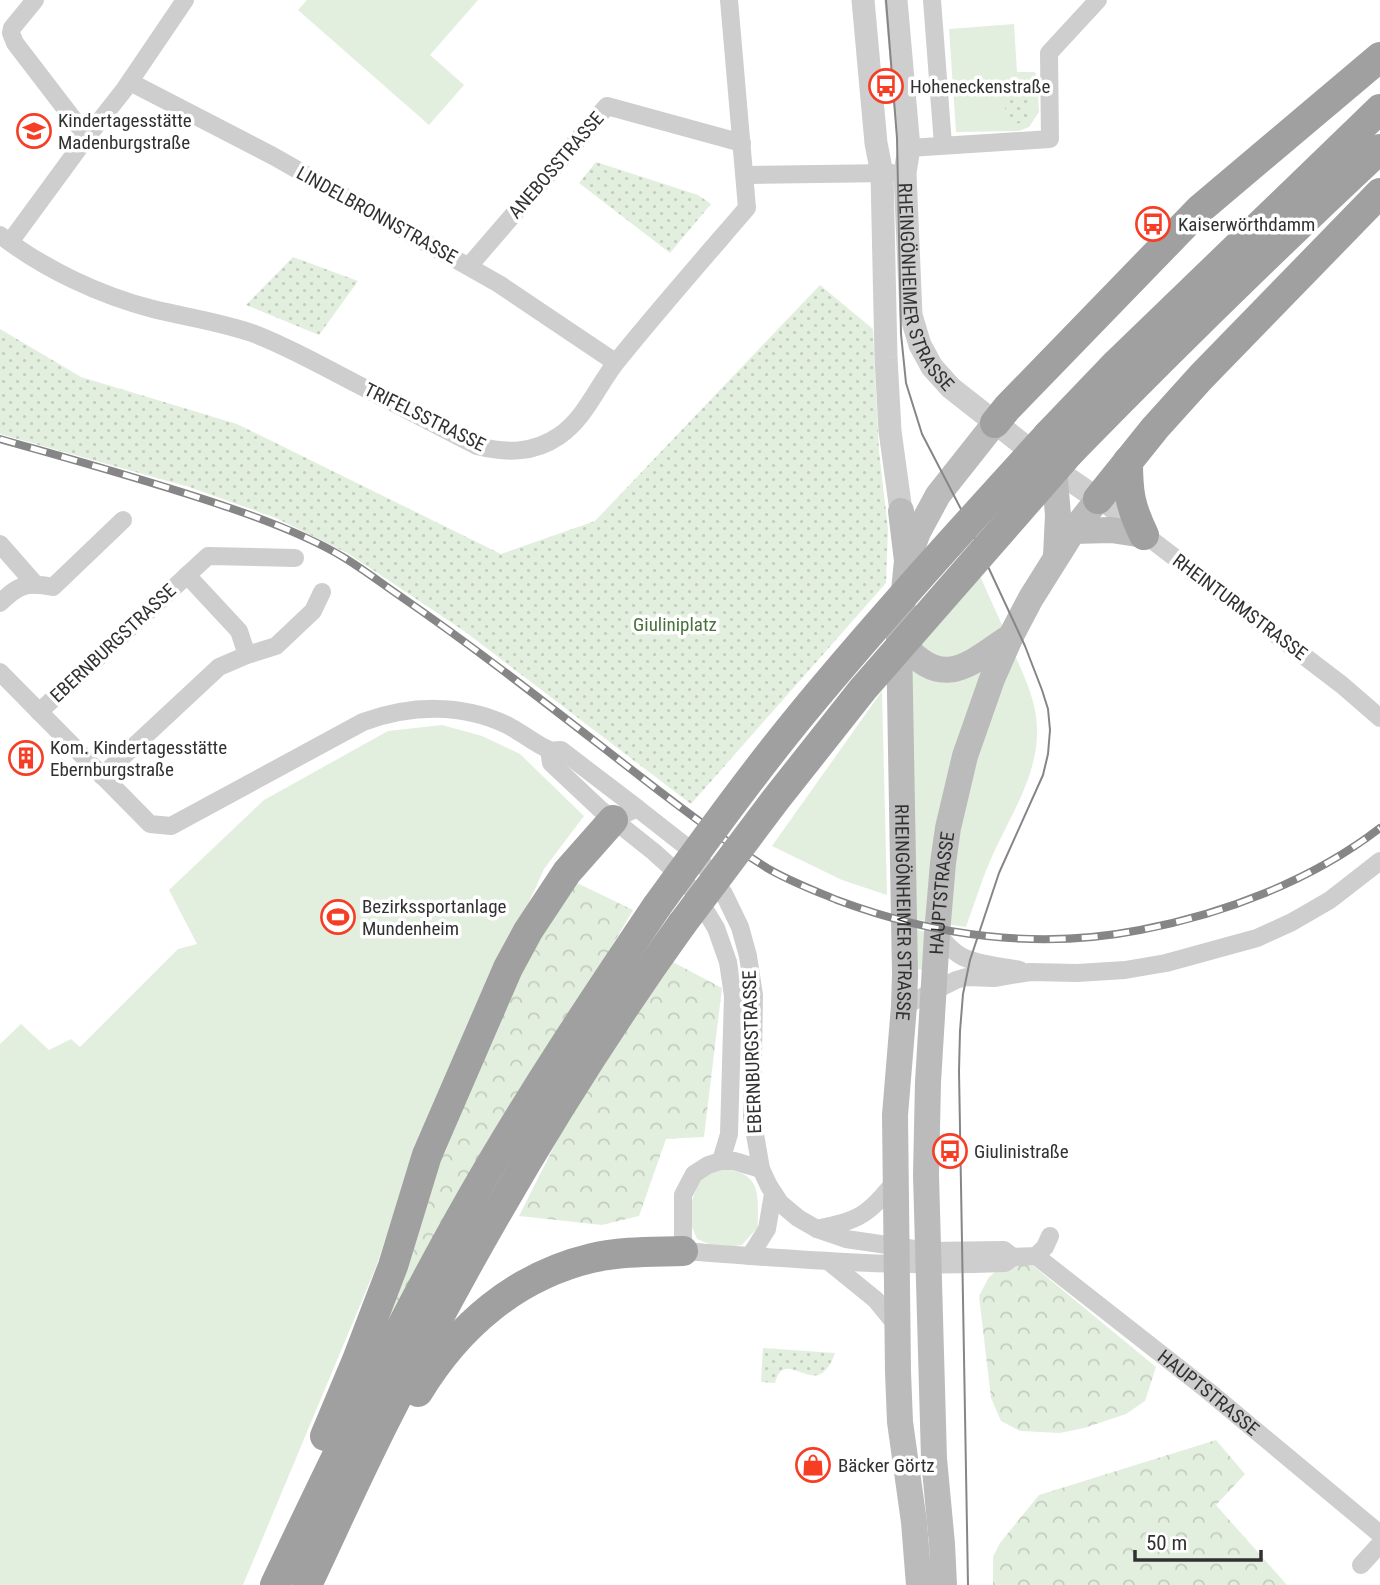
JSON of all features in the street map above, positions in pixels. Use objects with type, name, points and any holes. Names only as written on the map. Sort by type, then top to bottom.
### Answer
[{"type":"highway","points":[[995,423],[1200,209],[1380,57]]},
{"type":"highway","points":[[307,1585],[391,1407],[506,1196],[618,1016],[682,924],[847,709],[1058,452],[1117,363],[1380,109]]},
{"type":"highway","points":[[275,1585],[402,1325],[482,1179],[575,1029],[657,906],[811,702],[935,559],[1135,386],[1380,149]]},
{"type":"highway","points":[[1098,499],[1155,428],[1201,377],[1380,193]]},
{"type":"highway","points":[[1128,460],[1132,510],[1144,535]]},
{"type":"highway","points":[[329,1472],[323,1442],[358,1360],[401,1246],[427,1155],[497,992],[528,931],[567,872],[625,814]]},
{"type":"highway","points":[[363,1469],[450,1348],[471,1324],[499,1301],[536,1279],[591,1258],[683,1251]]},
{"type":"main road","points":[[907,561],[918,532],[938,495],[995,423]]},
{"type":"main road","points":[[1056,558],[1058,452]]},
{"type":"main road","points":[[1056,558],[1098,499]]},
{"type":"main road","points":[[901,511],[907,561]]},
{"type":"main road","points":[[1073,531],[1111,530],[1144,535]]},
{"type":"main road","name":"HAUPTSTRASSE","points":[[944,1585],[934,1459],[926,1129],[943,863],[948,828],[965,756],[992,679],[1031,598],[1056,558]]},
{"type":"main road","name":"RHEINGÖNHEIMER STRASSE","points":[[897,1255],[896,1088],[904,1006],[905,951],[899,639],[907,561]]},
{"type":"main road","points":[[899,639],[912,655],[932,668],[955,669],[969,665],[1011,636]]},
{"type":"main road","points":[[897,1255],[900,1423],[914,1522],[919,1585]]},
{"type":"street","points":[[35,0],[12,28],[12,38],[87,137]]},
{"type":"street","name":"TRIFELSSTRASSE","points":[[5,238],[84,285],[117,298],[152,309],[212,321],[285,347],[477,446],[496,451],[517,452],[538,447],[559,436],[575,423],[615,362],[747,208],[729,0]]},
{"type":"street","name":"RHEINGÖNHEIMER STRASSE","points":[[863,0],[876,143],[882,174],[890,431],[901,511]]},
{"type":"street","name":"RHEINGÖNHEIMER STRASSE","points":[[896,0],[909,148],[905,173],[911,315],[920,345],[932,367],[951,388],[995,423],[1058,452],[1098,499]]},
{"type":"street","points":[[932,0],[943,145]]},
{"type":"street","points":[[909,148],[1050,139],[1049,53],[1098,0]]},
{"type":"street","points":[[5,238],[130,82],[180,2]]},
{"type":"street","name":"LINDELBRONNSTRASSE","points":[[130,82],[274,156],[499,284],[615,362]]},
{"type":"street","name":"ANEBOSSTRASSE","points":[[468,267],[607,106],[742,142]]},
{"type":"street","points":[[746,175],[905,173]]},
{"type":"street","name":"RHEINTURMSTRASSE","points":[[1098,499],[1342,685],[1380,718]]},
{"type":"street","points":[[0,603],[14,589],[35,584],[53,587],[124,520]]},
{"type":"street","points":[[0,544],[35,584]]},
{"type":"street","name":"EBERNBURGSTRASSE","points":[[39,712],[208,556],[295,558]]},
{"type":"street","name":"EBERNBURGSTRASSE","points":[[187,575],[239,631],[247,655]]},
{"type":"street","points":[[102,776],[219,667],[276,646],[313,611],[322,592]]},
{"type":"street","name":"EBERNBURGSTRASSE","points":[[0,672],[150,824],[171,826],[363,722],[396,712],[448,709],[480,714],[508,725],[549,750],[561,750],[625,814],[660,857],[694,892],[716,928],[726,954],[733,996],[729,1134],[721,1161],[734,1161],[761,1169]]},
{"type":"street","name":"EBERNBURGSTRASSE","points":[[549,750],[551,763],[625,814],[688,848],[701,861],[724,894],[740,927],[748,956],[754,995],[752,1117],[761,1169],[773,1194],[789,1212],[817,1229],[897,1255],[928,1258]]},
{"type":"street","points":[[904,1006],[966,977],[994,978],[1037,972],[1125,970],[1166,963],[1257,938],[1330,900],[1380,861]]},
{"type":"street","points":[[937,934],[962,957],[1037,972]]},
{"type":"street","points":[[721,1161],[694,1174],[683,1195],[683,1251],[828,1261],[897,1255]]},
{"type":"street","points":[[817,1229],[866,1213],[895,1182]]},
{"type":"street","points":[[750,1256],[767,1228],[773,1194]]},
{"type":"street","points":[[928,1258],[1004,1250],[1013,1256],[1036,1256],[1045,1247],[1050,1236]]},
{"type":"street","name":"HAUPTSTRASSE","points":[[1036,1256],[1207,1390],[1380,1534]]},
{"type":"street","points":[[828,1261],[876,1300],[898,1326]]},
{"type":"street","points":[[1361,1565],[1380,1544]]},
{"type":"green space","points":[[307,0],[478,0],[430,55],[464,85],[429,125],[298,10]]},
{"type":"green space","points":[[1014,24],[1017,72],[1035,72],[1039,112],[1029,127],[1019,131],[956,132],[949,29]]},
{"type":"green space","points":[[1026,83],[1032,88],[1030,113],[1022,123],[1010,124],[1007,121],[1006,95],[1011,86]]},
{"type":"green space","points":[[596,162],[698,195],[711,204],[670,253],[579,183]]},
{"type":"green space","points":[[293,257],[358,281],[319,335],[246,305]]},
{"type":"green space","name":"Giuliniplatz","points":[[820,285],[873,329],[879,451],[888,529],[886,583],[691,804],[464,631],[349,554],[276,518],[189,487],[0,434],[0,329],[81,377],[237,424],[501,554],[595,521]]},
{"type":"green space","points":[[980,576],[1002,625],[989,641],[950,662],[918,648]]},
{"type":"green space","points":[[1014,653],[1030,690],[1035,710],[1037,730],[1033,764],[1021,797],[987,869],[966,927],[945,924],[951,870],[978,744]]},
{"type":"green space","points":[[911,666],[985,666],[929,922],[915,919]]},
{"type":"green space","points":[[882,691],[887,895],[842,880],[772,846]]},
{"type":"green space","points":[[442,725],[482,736],[520,754],[584,816],[544,869],[411,1163],[376,1267],[243,1585],[0,1585],[0,1044],[21,1024],[49,1050],[71,1039],[80,1047],[178,949],[197,944],[169,890],[264,800],[388,731]]},
{"type":"green space","points":[[573,881],[633,910],[388,1327],[382,1324],[427,1192],[493,1030],[544,924]]},
{"type":"green space","points":[[914,929],[927,932],[925,970],[915,969]]},
{"type":"green space","points":[[671,961],[722,988],[704,1137],[666,1139],[639,1216],[602,1225],[519,1216],[580,1095]]},
{"type":"green space","points":[[722,1169],[735,1171],[751,1180],[757,1195],[758,1227],[742,1245],[719,1248],[697,1239],[690,1222],[691,1203],[699,1181]]},
{"type":"green space","points":[[1013,1258],[1025,1259],[1156,1367],[1145,1401],[1126,1414],[1060,1433],[1020,1431],[1001,1421],[991,1398],[979,1296],[989,1277]]},
{"type":"green space","points":[[763,1348],[835,1353],[828,1368],[819,1374],[811,1375],[786,1369],[780,1372],[775,1383],[761,1382]]},
{"type":"green space","points":[[1216,1440],[1245,1474],[1216,1505],[1287,1585],[993,1585],[993,1557],[1000,1543],[1039,1495]]},
{"type":"tram line","points":[[886,0],[897,138],[901,334],[906,383],[922,434],[963,513],[1025,646],[1048,709],[1050,730],[1043,775],[999,873],[970,960],[963,994],[959,1071],[968,1585]]},
{"type":"railway","points":[[0,439],[230,508],[330,549],[462,640],[751,858],[775,873],[837,900],[911,923],[948,931],[1025,939],[1064,939],[1140,930],[1204,915],[1266,893],[1326,864],[1380,828]]},
{"type":"place","name":"Hoheneckenstraße","points":[[886,86]]},
{"type":"place","name":"Kindertagesstätte Madenburgstraße","points":[[34,131]]},
{"type":"place","name":"Kaiserwörthdamm","points":[[1153,224]]},
{"type":"place","name":"Kom. Kindertagesstätte Ebernburgstraße","points":[[26,758]]},
{"type":"place","name":"Bezirkssportanlage Mundenheim","points":[[338,917]]},
{"type":"place","name":"Giulinistraße","points":[[950,1151]]},
{"type":"place","name":"Bäcker Görtz","points":[[813,1465]]}]
